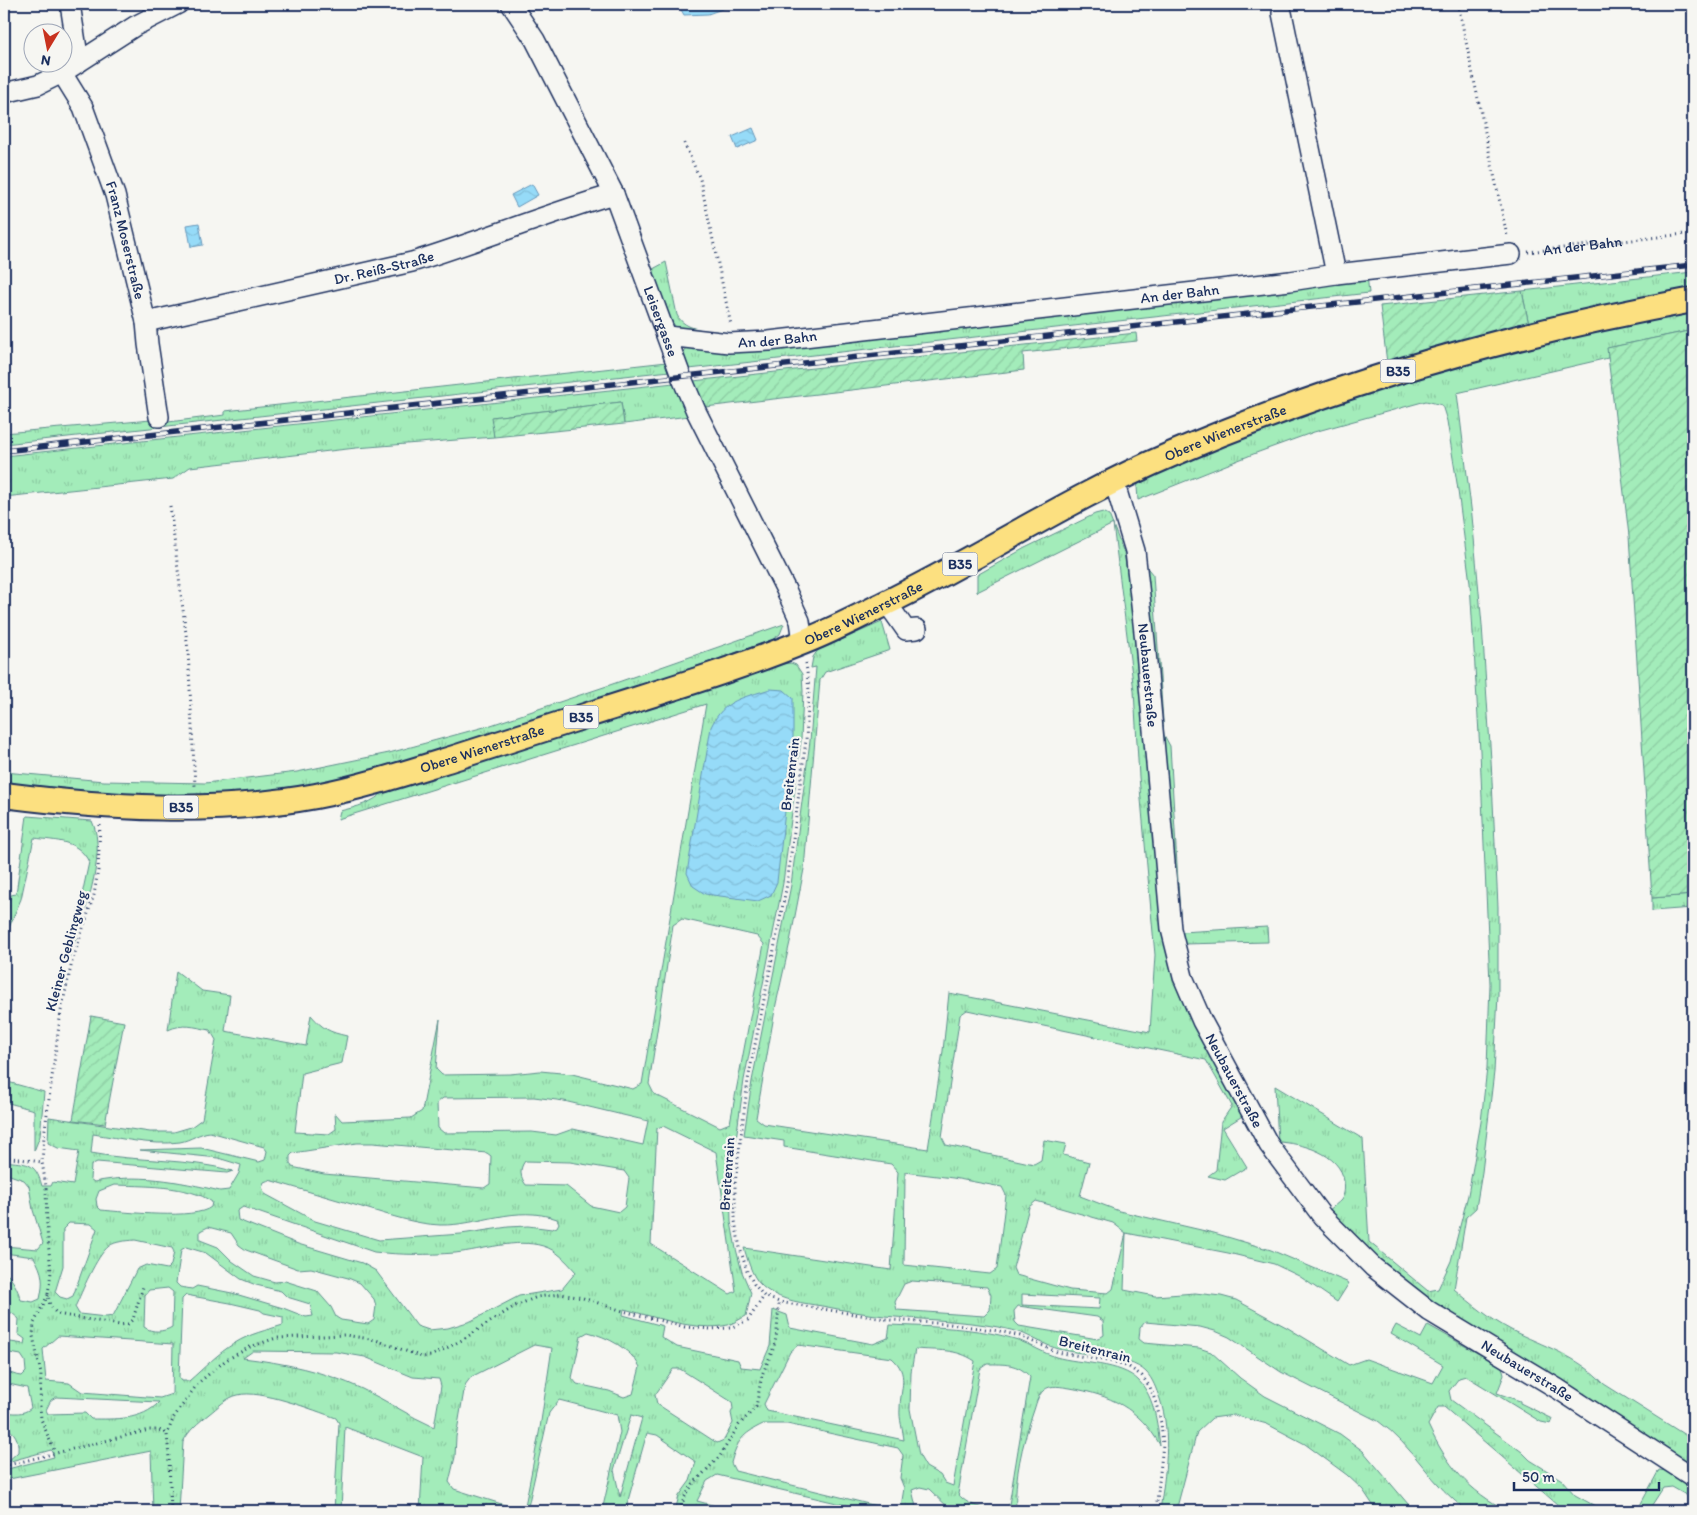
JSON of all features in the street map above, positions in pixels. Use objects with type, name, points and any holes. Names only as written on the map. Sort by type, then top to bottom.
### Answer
[{"type":"main road","name":"Obere Wienerstraße","points":[[4,796],[100,805],[196,808],[271,802],[314,796],[418,770],[698,680],[803,642],[888,603],[1114,481],[1168,456],[1239,427],[1391,373],[1553,329],[1693,300]]},
{"type":"street","points":[[70,4],[78,62]]},
{"type":"street","points":[[4,94],[38,85],[62,73],[135,26],[178,4]]},
{"type":"street","name":"Leisergasse","points":[[511,4],[535,40],[614,194],[696,412],[787,592],[800,621],[803,642]]},
{"type":"street","points":[[1282,13],[1336,274]]},
{"type":"street","name":"Franz Moserstraße","points":[[62,73],[83,106],[115,195],[146,322],[159,417]]},
{"type":"street","name":"Dr. Reiß-Straße","points":[[146,322],[412,262],[453,250],[614,194]]},
{"type":"street","name":"An der Bahn","points":[[667,336],[729,343],[769,341],[1290,282],[1336,274],[1511,254]]},
{"type":"street","name":"Neubauerstraße","points":[[1114,481],[1135,551],[1171,929],[1183,977],[1202,1021],[1269,1145],[1322,1216],[1373,1267],[1429,1311],[1558,1389],[1693,1477]]},
{"type":"street","points":[[888,603],[906,630],[917,629]]},
{"type":"path","points":[[1458,4],[1511,254]]},
{"type":"path","points":[[684,143],[700,179],[731,321],[729,343]]},
{"type":"path","name":"An der Bahn","points":[[1511,254],[1693,233]]},
{"type":"path","points":[[170,506],[188,650],[196,808]]},
{"type":"path","name":"Breitenrain","points":[[803,642],[809,690],[806,740],[787,884],[748,1080],[735,1183],[735,1221],[747,1271],[754,1284],[764,1296],[780,1302],[891,1320],[950,1324],[999,1331],[1020,1336],[1057,1352],[1113,1362],[1129,1368],[1142,1376],[1150,1386],[1161,1423],[1163,1444],[1156,1511]]},
{"type":"path","name":"Kleiner Geblingweg","points":[[55,1453],[41,1418],[40,1374],[33,1336],[34,1323],[48,1294],[51,1272],[47,1230],[46,1186],[42,1162],[47,1109],[61,1011],[72,962],[94,895],[101,842],[100,805]]},
{"type":"path","points":[[4,1157],[42,1162]]},
{"type":"path","points":[[48,1294],[50,1306],[57,1314],[120,1325],[128,1324],[133,1319],[143,1287]]},
{"type":"path","points":[[171,1511],[166,1434],[174,1417],[198,1383],[226,1360],[250,1347],[276,1338],[345,1335],[376,1340],[422,1357],[431,1356],[462,1340],[516,1306],[537,1298],[560,1294],[583,1298],[623,1311],[685,1327],[730,1328],[748,1320],[764,1296]]},
{"type":"path","points":[[680,1511],[684,1498],[693,1484],[720,1456],[739,1426],[756,1407],[762,1375],[774,1347],[780,1302]]},
{"type":"path","points":[[4,1466],[149,1430],[159,1430],[166,1434]]},
{"type":"green space","points":[[666,262],[677,315],[681,320],[685,324],[697,329],[723,332],[719,335],[683,332],[672,322],[653,269]]},
{"type":"green space","points":[[1693,272],[1693,290],[1529,325],[1522,291]]},
{"type":"green space","points":[[1367,275],[1369,293],[689,369],[683,352],[687,346]]},
{"type":"green space","points":[[1522,291],[1529,325],[1387,363],[1380,306]]},
{"type":"green space","points":[[1693,310],[1693,330],[1608,348],[1608,358],[1457,393],[1472,516],[1482,625],[1498,907],[1498,995],[1494,1072],[1482,1172],[1476,1208],[1466,1217],[1454,1289],[1496,1321],[1572,1359],[1594,1374],[1604,1384],[1693,1440],[1693,1468],[1436,1305],[1365,1249],[1329,1210],[1341,1200],[1344,1190],[1341,1171],[1335,1163],[1318,1151],[1308,1147],[1278,1142],[1275,1086],[1363,1139],[1369,1242],[1428,1291],[1438,1289],[1451,1261],[1468,1195],[1481,1122],[1487,1068],[1490,984],[1480,751],[1470,583],[1457,483],[1447,421],[1442,405],[1426,401],[1314,432],[1138,500],[1137,487],[1139,482],[1171,465],[1241,436],[1394,382],[1556,339]]},
{"type":"green space","points":[[1693,330],[1693,895],[1652,898],[1629,536],[1607,348]]},
{"type":"green space","points":[[1136,333],[1137,341],[1023,353],[1024,370],[705,407],[693,381]]},
{"type":"green space","points":[[667,362],[670,371],[4,444],[4,433],[151,420],[152,424],[225,415],[225,411]]},
{"type":"green space","points":[[674,383],[689,416],[624,424],[621,402],[492,417],[494,437],[356,448],[190,467],[173,479],[4,497],[4,456]]},
{"type":"green space","points":[[621,402],[624,424],[494,437],[491,417]]},
{"type":"green space","points":[[1103,512],[1109,515],[1113,524],[977,592],[977,575],[1025,548],[1095,514]]},
{"type":"green space","points":[[1113,526],[1124,553],[1138,642],[1183,997],[1201,1040],[1244,1115],[1223,1128],[1247,1167],[1225,1180],[1208,1176],[1216,1170],[1221,1122],[1232,1106],[1206,1060],[967,1010],[960,1015],[942,1137],[946,1145],[1034,1164],[1041,1160],[1044,1140],[1066,1144],[1063,1155],[1089,1162],[1080,1196],[1119,1211],[1214,1233],[1271,1250],[1349,1283],[1337,1302],[1299,1276],[1274,1264],[1126,1233],[1124,1290],[1155,1296],[1195,1293],[1236,1300],[1288,1328],[1349,1365],[1366,1359],[1433,1383],[1443,1365],[1391,1334],[1396,1325],[1421,1338],[1428,1325],[1502,1367],[1504,1375],[1497,1393],[1520,1401],[1520,1403],[1553,1419],[1551,1424],[1541,1422],[1466,1376],[1459,1378],[1449,1391],[1451,1400],[1522,1452],[1530,1460],[1562,1480],[1575,1495],[1604,1511],[1565,1511],[1444,1407],[1438,1407],[1428,1425],[1451,1465],[1481,1495],[1508,1511],[1468,1511],[1444,1490],[1402,1442],[1378,1421],[1281,1372],[1229,1337],[1215,1331],[1200,1327],[1145,1322],[1140,1328],[1139,1339],[1144,1343],[1199,1348],[1211,1352],[1240,1378],[1265,1396],[1340,1434],[1363,1451],[1414,1511],[1377,1511],[1363,1490],[1347,1475],[1305,1444],[1267,1424],[1234,1415],[1212,1418],[1197,1432],[1176,1511],[1160,1511],[1167,1441],[1164,1413],[1154,1384],[1146,1372],[1138,1366],[1104,1356],[1059,1349],[1024,1334],[998,1327],[956,1321],[877,1315],[793,1301],[773,1294],[762,1286],[755,1277],[744,1248],[891,1270],[898,1172],[891,1164],[784,1147],[784,1141],[744,1135],[752,1081],[791,885],[810,741],[816,667],[811,668],[813,657],[818,650],[882,622],[890,650],[825,672],[820,680],[804,869],[776,1004],[756,1118],[764,1124],[928,1149],[943,1051],[949,993],[1150,1032],[1155,955],[1139,777],[1134,691]],"holes":[[[905,1172],[1002,1187],[1006,1195],[997,1269],[990,1274],[904,1265]],[[1036,1201],[1113,1223],[1126,1233],[1113,1289],[1108,1293],[1070,1290],[1016,1275],[1013,1268],[1029,1207]],[[912,1281],[987,1287],[991,1295],[990,1310],[984,1316],[897,1310],[895,1302],[904,1284]],[[1022,1294],[1100,1298],[1099,1309],[1022,1305]],[[1018,1306],[1097,1317],[1103,1321],[1104,1335],[1098,1339],[1019,1326],[1015,1322],[1014,1311]]]},
{"type":"green space","points":[[1144,564],[1153,575],[1164,735],[1170,746],[1181,932],[1267,927],[1268,942],[1183,944],[1177,927]]},
{"type":"green space","points":[[784,624],[780,634],[772,640],[739,652],[420,758],[331,782],[270,792],[203,797],[137,796],[4,785],[4,772],[104,781],[205,783],[297,772],[389,753],[488,726]]},
{"type":"green space","points":[[791,663],[796,665],[802,674],[801,740],[783,883],[744,1080],[730,1184],[731,1222],[736,1249],[742,1272],[751,1293],[746,1316],[728,1325],[703,1327],[676,1323],[624,1309],[623,1315],[663,1326],[661,1337],[677,1347],[738,1360],[741,1367],[760,1369],[770,1346],[773,1310],[787,1315],[790,1328],[873,1344],[888,1338],[890,1325],[954,1328],[987,1332],[1018,1340],[1056,1357],[1100,1364],[1122,1370],[1131,1375],[1139,1381],[1149,1395],[1160,1445],[1143,1421],[1122,1405],[1111,1399],[1084,1391],[1053,1386],[1044,1390],[1040,1395],[1029,1425],[1022,1449],[1016,1486],[1016,1511],[1008,1511],[952,1511],[929,1489],[920,1487],[912,1490],[917,1511],[871,1511],[717,1475],[707,1481],[697,1501],[735,1511],[675,1511],[679,1496],[690,1481],[696,1462],[657,1435],[647,1433],[625,1511],[602,1511],[620,1432],[617,1415],[559,1400],[549,1413],[527,1511],[524,1511],[540,1428],[552,1348],[534,1345],[471,1377],[465,1385],[456,1437],[455,1457],[449,1482],[454,1489],[511,1507],[510,1511],[420,1511],[423,1457],[345,1427],[341,1511],[334,1511],[339,1423],[336,1418],[287,1401],[248,1394],[234,1396],[226,1400],[191,1430],[185,1438],[183,1442],[179,1511],[153,1511],[151,1451],[4,1480],[4,1470],[54,1457],[51,1450],[7,1462],[18,1452],[18,1443],[16,1436],[4,1425],[4,1412],[22,1413],[31,1408],[27,1388],[4,1383],[4,1371],[22,1376],[26,1372],[25,1361],[21,1355],[4,1352],[4,1341],[24,1344],[25,1339],[18,1334],[19,1319],[12,1313],[4,1312],[4,1305],[9,1301],[4,1291],[4,1271],[10,1277],[21,1300],[33,1302],[40,1299],[42,1282],[41,1273],[34,1257],[4,1253],[4,1246],[38,1249],[43,1243],[33,1210],[29,1186],[24,1180],[4,1173],[4,1161],[29,1165],[36,1172],[42,1186],[51,1186],[53,1182],[73,1185],[79,1151],[58,1148],[48,1143],[49,1117],[150,1132],[174,1132],[191,1127],[202,1119],[216,1040],[210,1030],[184,1026],[168,1030],[176,971],[202,991],[230,995],[225,1031],[306,1046],[311,1015],[319,1024],[327,1029],[347,1036],[342,1063],[302,1073],[295,1132],[329,1134],[336,1129],[335,1113],[342,1121],[411,1118],[422,1111],[440,1019],[436,1069],[442,1075],[510,1074],[540,1071],[572,1074],[633,1089],[642,1084],[706,704],[338,819],[340,811],[370,801],[385,790],[782,664]],"holes":[[[682,919],[757,936],[764,944],[730,1123],[720,1127],[654,1094],[649,1084],[673,925]],[[534,1097],[564,1101],[648,1121],[643,1145],[573,1129],[556,1135],[532,1132],[444,1133],[438,1128],[437,1103],[443,1098]],[[663,1126],[716,1152],[736,1291],[730,1294],[651,1244],[657,1128]],[[210,1132],[264,1147],[267,1151],[265,1160],[259,1162],[201,1148],[140,1150],[218,1158],[241,1165],[239,1173],[229,1190],[220,1191],[157,1179],[126,1178],[94,1182],[90,1179],[91,1165],[97,1162],[227,1173],[233,1171],[198,1164],[91,1153],[93,1134],[158,1143],[180,1142]],[[357,1143],[487,1153],[491,1156],[490,1184],[484,1188],[324,1174],[292,1167],[290,1156],[293,1153]],[[525,1161],[570,1162],[624,1171],[629,1178],[625,1207],[619,1212],[591,1206],[566,1186],[526,1185],[522,1179],[521,1170]],[[269,1180],[393,1216],[431,1224],[455,1224],[527,1214],[557,1219],[559,1223],[557,1227],[552,1229],[528,1226],[508,1227],[461,1234],[379,1240],[315,1221],[265,1194],[262,1187],[264,1182]],[[114,1185],[178,1189],[203,1196],[212,1202],[211,1207],[203,1211],[191,1213],[159,1214],[101,1210],[97,1206],[96,1199],[99,1191]],[[243,1207],[374,1252],[445,1254],[499,1245],[533,1244],[553,1250],[576,1272],[562,1289],[519,1296],[471,1321],[448,1328],[429,1330],[417,1326],[376,1271],[362,1263],[298,1244],[238,1220],[237,1211]],[[69,1223],[91,1224],[97,1229],[73,1296],[67,1299],[60,1297],[55,1292],[63,1266],[63,1229]],[[208,1227],[231,1233],[239,1245],[246,1250],[298,1269],[311,1268],[360,1283],[374,1299],[376,1306],[374,1320],[368,1324],[341,1320],[336,1317],[331,1307],[317,1291],[285,1281],[275,1282],[254,1276],[232,1261],[218,1247],[200,1240],[200,1231]],[[135,1240],[172,1248],[174,1252],[171,1265],[167,1269],[146,1265],[137,1269],[113,1316],[79,1314],[75,1307],[99,1258],[109,1246]],[[186,1247],[206,1253],[241,1279],[281,1291],[287,1297],[310,1304],[313,1316],[306,1317],[232,1293],[197,1286],[192,1289],[180,1287],[176,1283],[181,1250]],[[168,1288],[173,1292],[172,1327],[165,1330],[151,1330],[144,1327],[145,1295],[149,1290]],[[186,1295],[230,1303],[283,1317],[283,1325],[258,1332],[240,1340],[223,1351],[189,1381],[182,1381],[179,1377],[182,1299]],[[588,1332],[617,1344],[630,1354],[640,1367],[633,1394],[624,1397],[609,1391],[577,1384],[572,1378],[581,1336]],[[58,1336],[173,1344],[172,1394],[160,1398],[82,1392],[69,1383],[46,1381],[43,1349]],[[798,1345],[892,1358],[901,1370],[903,1382],[900,1413],[904,1440],[767,1411],[764,1404],[790,1352]],[[915,1349],[953,1352],[975,1361],[953,1486],[945,1483],[940,1475],[926,1467],[919,1455],[910,1409],[911,1372]],[[253,1351],[336,1352],[365,1357],[413,1377],[439,1379],[441,1386],[434,1427],[371,1393],[348,1383],[289,1365],[243,1358]],[[987,1364],[1005,1364],[1016,1367],[1030,1377],[1008,1511],[987,1509],[969,1503],[958,1494],[980,1369]],[[673,1369],[680,1369],[732,1402],[733,1409],[731,1413],[733,1423],[724,1440],[717,1443],[657,1404],[655,1395]],[[56,1397],[159,1402],[144,1413],[118,1419],[91,1419],[85,1413],[48,1414],[46,1410],[51,1400]],[[631,1415],[642,1418],[620,1497],[614,1470]],[[763,1424],[787,1424],[898,1448],[903,1455],[900,1478],[904,1488],[901,1507],[893,1510],[735,1471],[731,1463],[741,1439],[750,1431]]]},
{"type":"green space","points":[[27,816],[92,821],[96,836],[95,871],[85,910],[68,960],[89,862],[79,849],[66,843],[51,840],[34,838],[21,899],[8,930],[4,952],[4,916],[11,895],[16,894]]},
{"type":"green space","points":[[1693,895],[1693,908],[1652,911],[1652,898]]},
{"type":"green space","points":[[91,1016],[124,1022],[105,1124],[73,1120]]},
{"type":"green space","points":[[4,1081],[44,1092],[40,1136],[34,1151],[34,1110],[5,1102]]},
{"type":"green space","points":[[1659,1470],[1668,1471],[1693,1486],[1693,1499],[1672,1487],[1663,1488],[1648,1511],[1637,1511]]},
{"type":"water","points":[[678,4],[736,4],[708,14],[684,15]]},
{"type":"water","points":[[753,128],[758,140],[737,149],[732,137]]},
{"type":"water","points":[[532,184],[538,195],[517,207],[511,195]]},
{"type":"water","points":[[199,223],[203,245],[191,247],[187,225]]},
{"type":"water","points":[[770,689],[784,690],[793,698],[793,740],[777,882],[771,895],[758,901],[705,894],[693,886],[687,873],[711,727],[716,718],[728,705]]},
{"type":"railway","points":[[4,451],[1693,265]]}]
